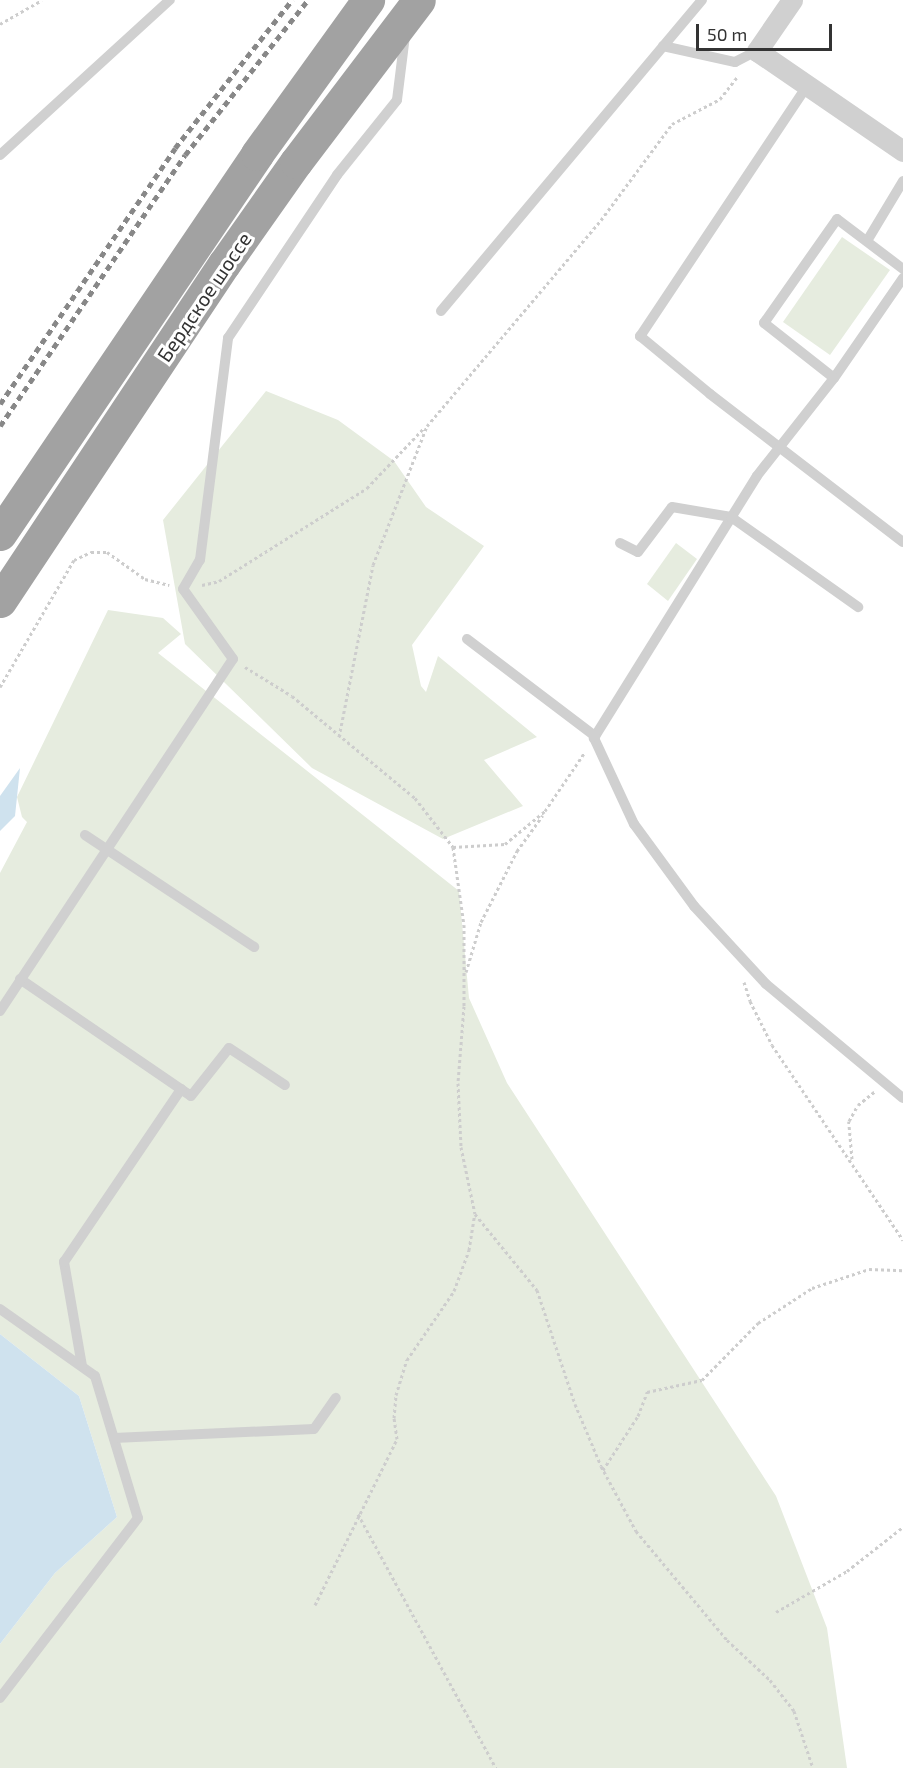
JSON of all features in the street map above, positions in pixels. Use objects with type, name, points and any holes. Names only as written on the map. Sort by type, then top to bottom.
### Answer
[{"type":"highway","name":"Бердское шоссе","points":[[0,534],[256,154],[368,0]]},
{"type":"highway","name":"Бердское шоссе","points":[[0,601],[224,264],[296,162],[413,7]]},
{"type":"street","points":[[792,0],[757,51],[903,151]]},
{"type":"lane","points":[[0,155],[170,0]]},
{"type":"lane","points":[[441,311],[702,0]]},
{"type":"lane","points":[[0,1011],[232,659],[183,589],[200,560],[228,338],[337,175],[397,100],[413,7]]},
{"type":"lane","points":[[663,46],[735,62],[757,51]]},
{"type":"lane","points":[[807,86],[640,336],[903,542]]},
{"type":"lane","points":[[867,241],[903,181]]},
{"type":"lane","points":[[834,378],[764,323],[837,219],[903,269]]},
{"type":"lane","points":[[595,737],[731,517],[779,446],[834,378],[903,278]]},
{"type":"lane","points":[[620,543],[638,552],[672,507],[731,517],[858,608]]},
{"type":"lane","points":[[467,639],[595,737],[634,824],[694,906],[766,984],[903,1098]]},
{"type":"lane","points":[[85,835],[254,947]]},
{"type":"lane","points":[[20,979],[191,1096],[229,1048],[285,1085]]},
{"type":"lane","points":[[82,1366],[64,1262],[181,1089]]},
{"type":"lane","points":[[0,1309],[95,1376],[138,1518],[0,1698]]},
{"type":"lane","points":[[114,1438],[314,1429],[336,1398]]},
{"type":"path","points":[[0,24],[42,0]]},
{"type":"path","points":[[0,687],[74,560],[91,552],[107,552],[145,579],[183,589],[219,581],[367,488],[426,426],[601,220],[672,124],[720,99],[757,51]]},
{"type":"path","points":[[339,737],[374,565],[426,426]]},
{"type":"path","points":[[232,659],[292,696],[415,798],[453,847],[464,925],[464,977],[458,1083],[462,1147],[475,1214],[469,1250],[454,1291],[407,1360],[396,1395],[394,1418],[397,1439],[315,1605]]},
{"type":"path","points":[[464,977],[481,922],[517,851],[595,737]]},
{"type":"path","points":[[453,847],[505,844],[545,811]]},
{"type":"path","points":[[735,950],[750,1001],[772,1045],[903,1240]]},
{"type":"path","points":[[852,1161],[849,1121],[858,1105],[869,1094],[890,1087]]},
{"type":"path","points":[[475,1214],[537,1290],[572,1393],[603,1470],[636,1531],[727,1640],[770,1680],[794,1711],[813,1768]]},
{"type":"path","points":[[603,1470],[638,1416],[647,1392],[702,1380],[758,1323],[812,1288],[869,1269],[903,1270]]},
{"type":"path","points":[[358,1514],[496,1768]]},
{"type":"path","points":[[776,1612],[847,1571],[903,1527]]},
{"type":"shaded area","points":[[842,237],[890,270],[830,355],[783,322]]},
{"type":"shaded area","points":[[266,391],[338,420],[394,461],[426,507],[484,546],[412,645],[421,686],[426,692],[438,656],[537,737],[484,760],[523,806],[443,839],[312,768],[185,644],[163,520]]},
{"type":"shaded area","points":[[676,543],[697,559],[668,601],[647,584]]},
{"type":"shaded area","points":[[108,610],[163,618],[181,634],[158,653],[459,891],[469,998],[507,1083],[776,1496],[827,1628],[847,1768],[0,1768],[0,1644],[55,1573],[117,1517],[79,1396],[0,1334],[0,873],[27,822],[22,817],[17,797]]},
{"type":"water","points":[[20,768],[15,816],[0,831],[0,796]]},
{"type":"water","points":[[0,1334],[79,1396],[117,1517],[55,1573],[0,1644]]},
{"type":"railway","points":[[0,404],[175,148],[292,0]]},
{"type":"railway","points":[[0,426],[185,155],[308,0]]}]
